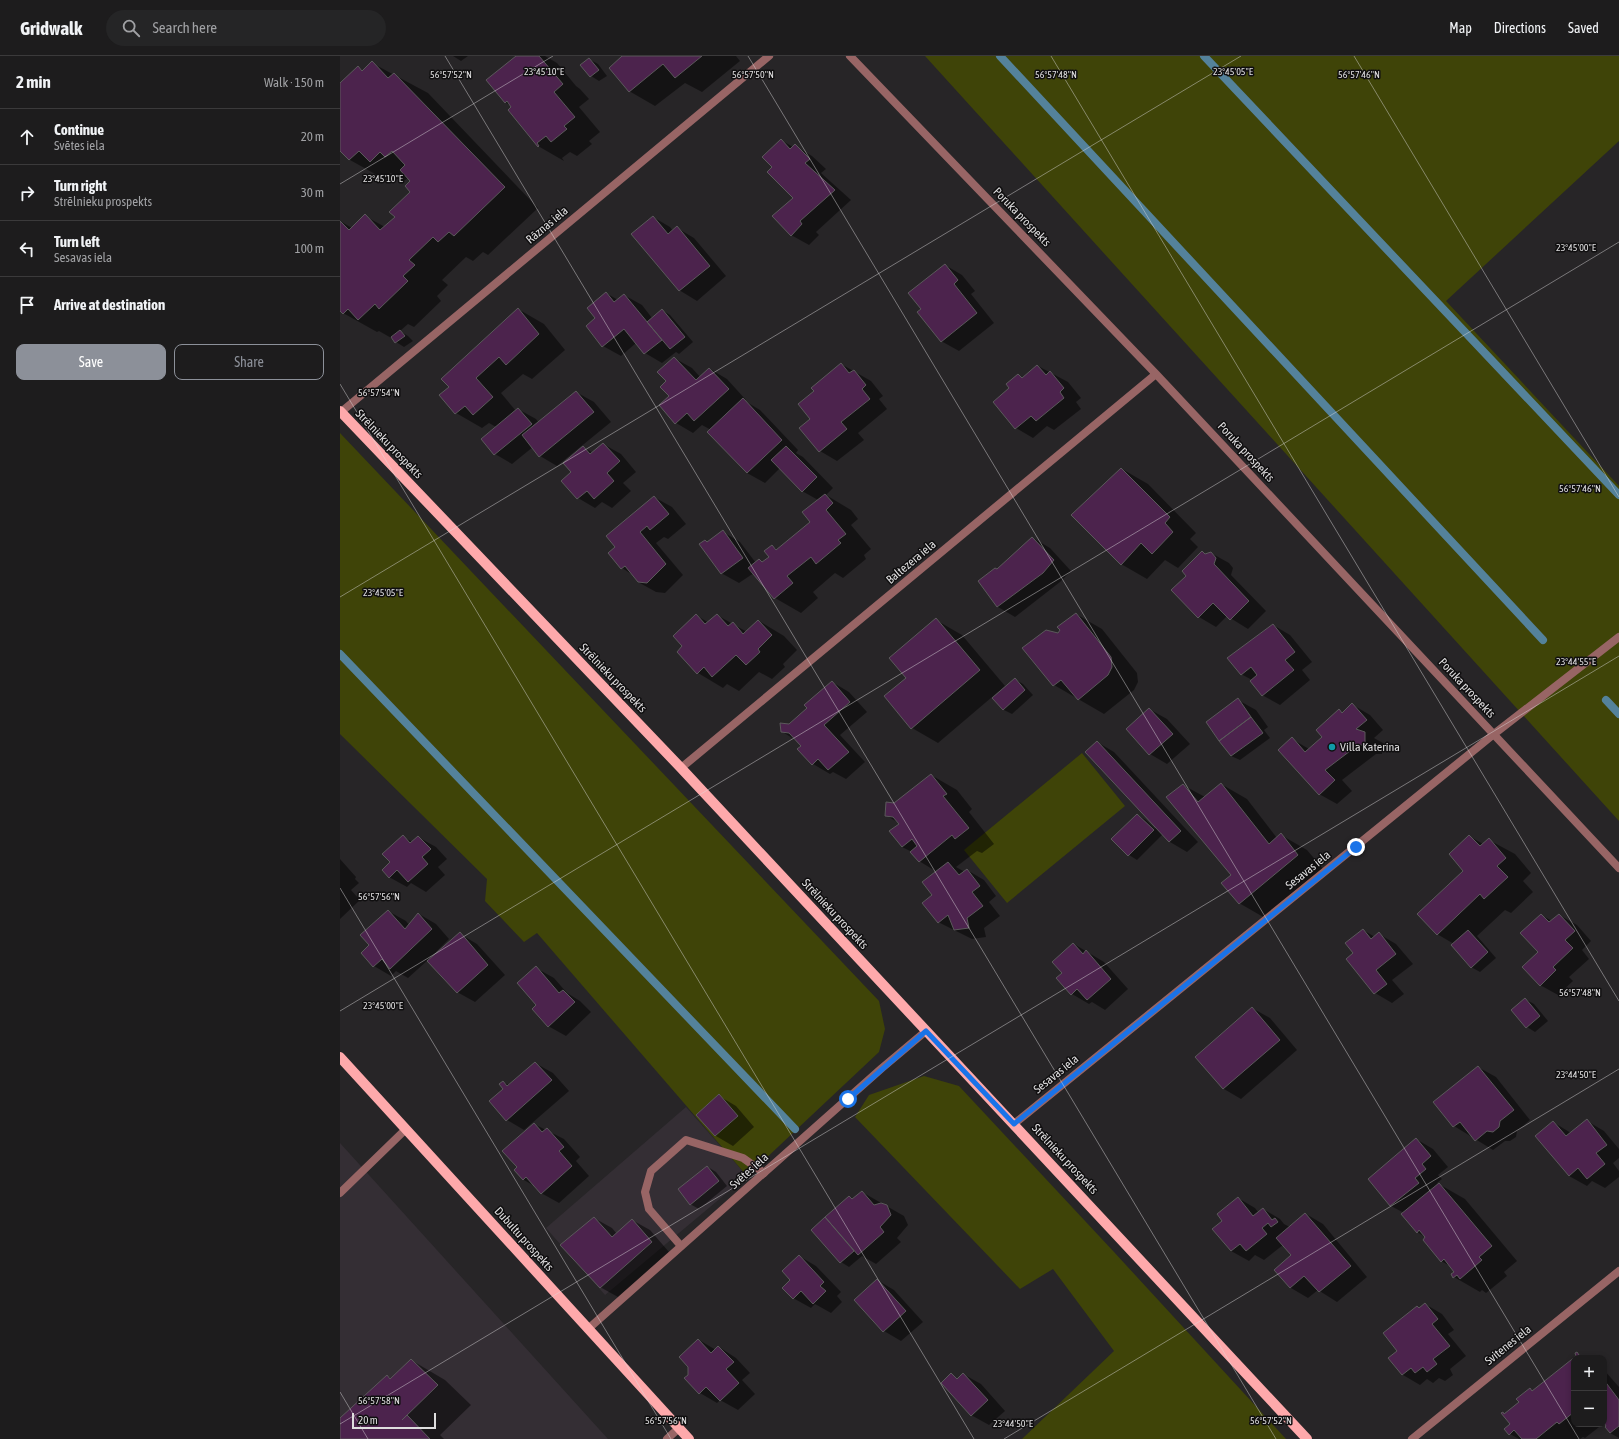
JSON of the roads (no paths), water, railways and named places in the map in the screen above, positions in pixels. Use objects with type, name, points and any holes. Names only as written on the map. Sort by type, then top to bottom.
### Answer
[{"type":"main road","name":"Strēlnieku prospekts","points":[[341,411],[681,768],[1307,1439]]},
{"type":"main road","name":"Dubultu prospekts","points":[[340,1057],[689,1439]]},
{"type":"street","name":"Rāznas iela","points":[[341,411],[768,56]]},
{"type":"street","name":"Poruka prospekts","points":[[850,56],[1156,374],[1619,868]]},
{"type":"street","name":"Baltezera iela","points":[[681,768],[1156,374]]},
{"type":"street","name":"Sesavas iela","points":[[1014,1124],[1494,734],[1619,637]]},
{"type":"street","name":"Svētes iela","points":[[588,1329],[926,1031]]},
{"type":"street","points":[[340,1193],[406,1129]]},
{"type":"street","points":[[681,1246],[649,1209],[646,1192],[651,1171],[686,1140],[743,1158],[764,1173]]},
{"type":"street","name":"Svitenes iela","points":[[1412,1439],[1619,1270]]},
{"type":"street","points":[[667,1439],[679,1428]]},
{"type":"waterway","points":[[1000,56],[1543,640]]},
{"type":"waterway","points":[[1204,56],[1619,495]]},
{"type":"waterway","points":[[340,654],[795,1129]]},
{"type":"waterway","points":[[1606,700],[1619,714]]},
{"type":"place","name":"Villa Katerina","points":[[1332,747]]}]
